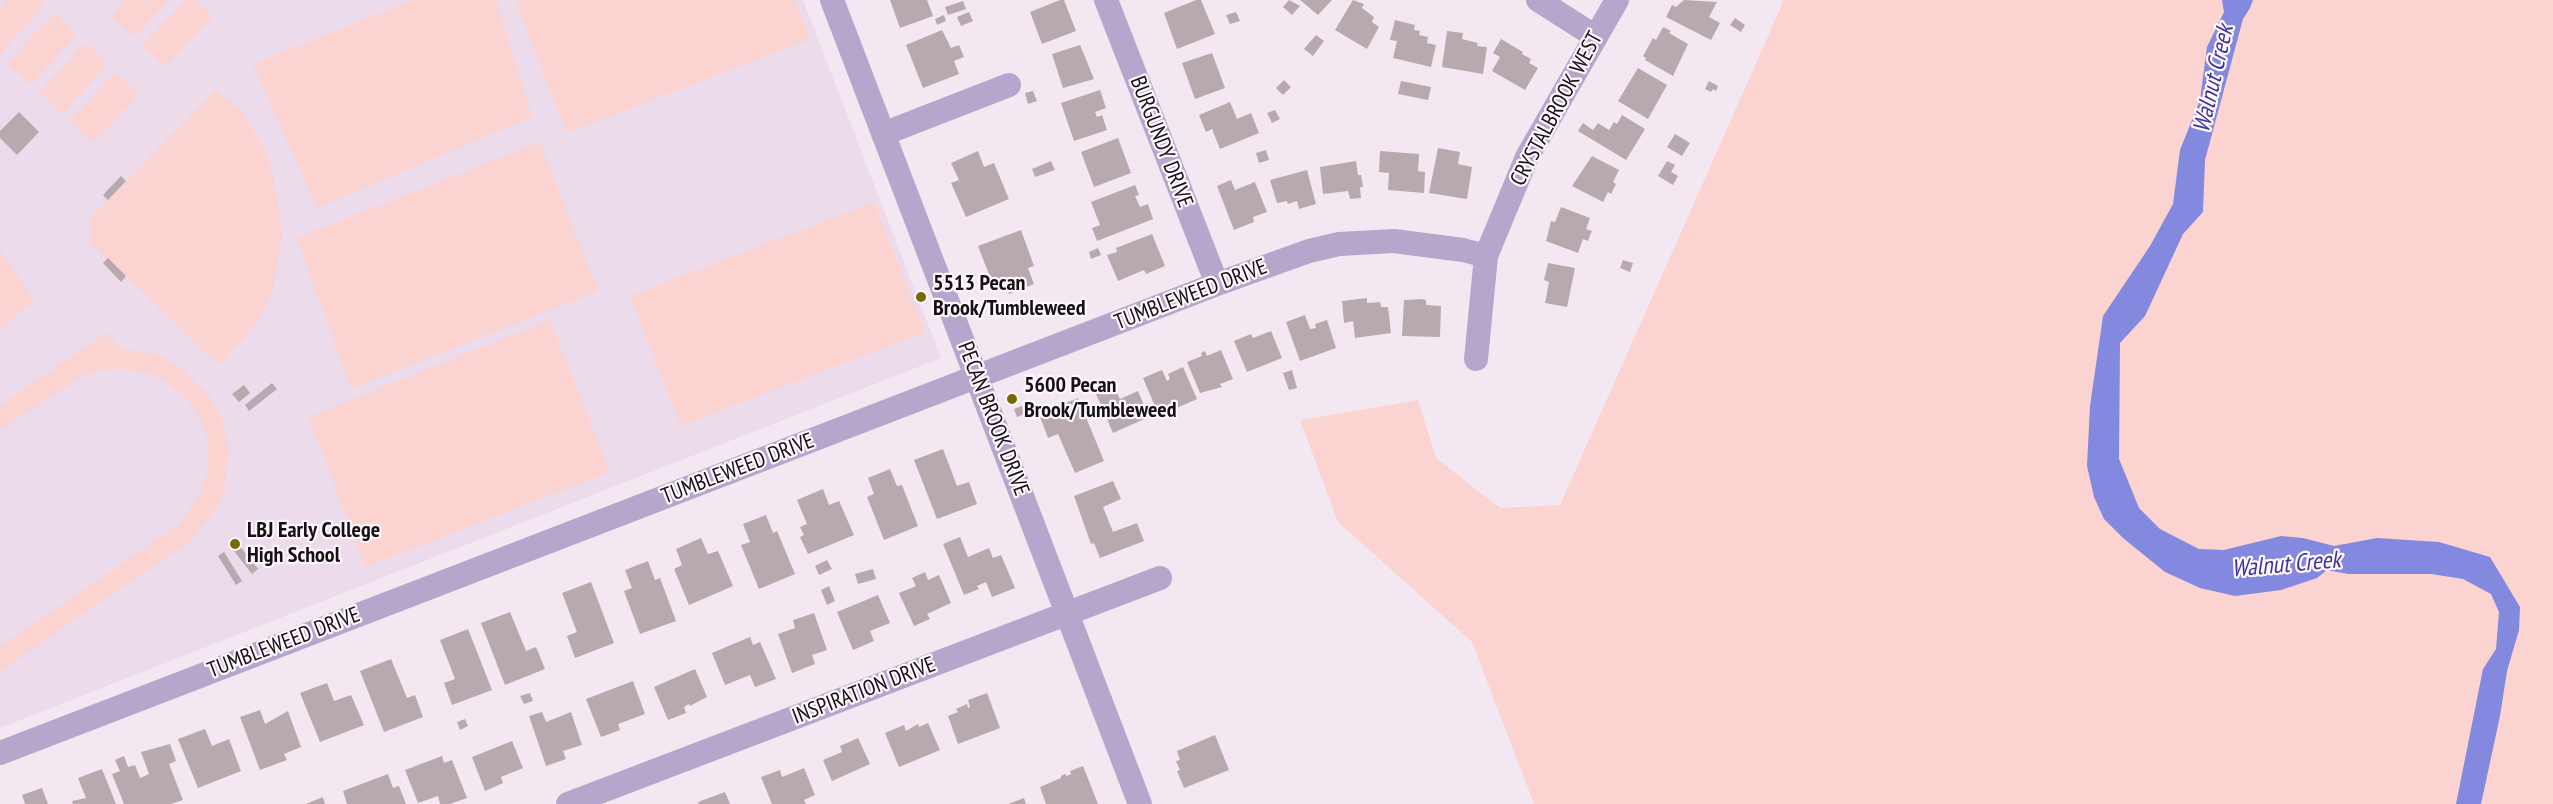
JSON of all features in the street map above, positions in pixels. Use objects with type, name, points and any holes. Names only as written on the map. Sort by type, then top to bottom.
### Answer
[{"type":"street","name":"PECAN BROOK DRIVE","points":[[832,0],[1069,613],[1140,804]]},
{"type":"street","name":"BURGUNDY DRIVE","points":[[1106,0],[1216,284]]},
{"type":"street","points":[[1538,0],[1596,37]]},
{"type":"street","name":"CRYSTALBROOK WEST","points":[[1476,359],[1485,256],[1527,157],[1617,0]]},
{"type":"street","points":[[883,134],[1009,84]]},
{"type":"street","name":"TUMBLEWEED DRIVE","points":[[0,753],[1216,284],[1309,251],[1366,241],[1415,243],[1463,250],[1485,256]]},
{"type":"street","name":"INSPIRATION DRIVE","points":[[568,804],[1160,578]]},
{"type":"shaded area","name":"LBJ Early College High School","points":[[0,0],[803,0],[941,358],[0,728]]},
{"type":"shaded area","points":[[7,0],[40,0],[45,5],[0,54],[0,8]]},
{"type":"shaded area","points":[[125,0],[168,0],[134,37],[111,16]]},
{"type":"shaded area","points":[[185,0],[194,0],[212,17],[165,67],[142,45]]},
{"type":"shaded area","points":[[413,0],[496,0],[532,117],[317,208],[253,64]]},
{"type":"shaded area","points":[[523,0],[795,0],[810,39],[567,133],[516,3]]},
{"type":"shaded area","points":[[1784,0],[2553,0],[2553,804],[1534,804],[1472,642],[1338,522],[1300,420],[1418,400],[1436,458],[1500,508],[1560,505]]},
{"type":"shaded area","points":[[54,13],[77,35],[30,84],[7,63]]},
{"type":"shaded area","points":[[85,43],[108,64],[62,114],[39,92]]},
{"type":"shaded area","points":[[116,72],[139,94],[93,143],[70,121]]},
{"type":"shaded area","points":[[215,90],[240,110],[265,149],[273,176],[282,234],[273,291],[254,327],[219,365],[91,243],[92,217]]},
{"type":"shaded area","points":[[540,142],[598,291],[351,389],[297,238]]},
{"type":"shaded area","points":[[874,202],[925,332],[681,426],[630,296]]},
{"type":"shaded area","points":[[0,250],[34,300],[0,330]]},
{"type":"shaded area","points":[[550,320],[610,472],[365,567],[309,417]]},
{"type":"shaded area","points":[[108,332],[119,348],[156,354],[179,366],[210,396],[222,420],[228,444],[225,488],[214,512],[189,542],[0,671],[0,646],[180,524],[201,493],[208,469],[207,440],[203,424],[187,399],[164,380],[151,374],[125,369],[110,369],[84,375],[0,430],[0,405]]},
{"type":"water","name":"Walnut Creek","points":[[2222,0],[2253,0],[2243,19],[2205,160],[2203,212],[2183,234],[2145,316],[2120,343],[2119,459],[2139,508],[2160,529],[2199,549],[2224,550],[2281,536],[2303,538],[2334,546],[2377,538],[2439,542],[2490,557],[2520,607],[2519,630],[2507,671],[2481,804],[2456,804],[2483,669],[2496,649],[2499,612],[2491,594],[2463,579],[2431,574],[2348,574],[2327,570],[2317,578],[2281,590],[2235,596],[2200,588],[2165,572],[2123,538],[2104,519],[2094,497],[2087,466],[2090,406],[2103,316],[2150,246],[2173,204],[2180,150],[2200,100],[2207,47],[2224,12]]},
{"type":"building","points":[[890,0],[927,0],[933,16],[900,28]]},
{"type":"building","points":[[1064,0],[1076,31],[1042,44],[1030,12]]},
{"type":"building","points":[[1201,0],[1215,34],[1177,49],[1164,13]]},
{"type":"building","points":[[1289,0],[1300,6],[1292,15],[1283,7]]},
{"type":"building","points":[[1300,0],[1332,0],[1318,15]]},
{"type":"building","points":[[1353,0],[1364,4],[1362,8],[1374,17],[1372,22],[1379,27],[1367,49],[1335,30]]},
{"type":"building","points":[[1684,0],[1717,2],[1709,17],[1720,23],[1711,40],[1666,17],[1672,5],[1676,7]]},
{"type":"building","points":[[963,1],[966,9],[948,15],[945,7]]},
{"type":"building","points":[[969,12],[973,21],[961,26],[957,17]]},
{"type":"building","points":[[1236,12],[1240,21],[1230,24],[1226,15]]},
{"type":"building","points":[[944,15],[946,21],[937,25],[935,19]]},
{"type":"building","points":[[1735,18],[1745,25],[1741,32],[1730,25]]},
{"type":"building","points":[[1395,20],[1415,25],[1414,30],[1420,31],[1419,35],[1428,37],[1427,43],[1436,45],[1431,67],[1393,58],[1397,41],[1390,40]]},
{"type":"building","points":[[1663,27],[1688,44],[1673,76],[1645,60],[1643,56],[1653,38],[1656,40]]},
{"type":"building","points":[[942,30],[951,48],[959,45],[964,57],[954,61],[959,74],[923,88],[906,45]]},
{"type":"building","points":[[1447,31],[1463,33],[1462,39],[1478,43],[1477,46],[1487,47],[1483,74],[1442,67]]},
{"type":"building","points":[[1316,35],[1324,41],[1313,56],[1304,49]]},
{"type":"building","points":[[1501,39],[1523,52],[1522,54],[1531,59],[1529,63],[1538,68],[1525,90],[1492,71],[1500,57],[1493,53]]},
{"type":"building","points":[[1080,45],[1094,79],[1063,88],[1052,54]]},
{"type":"building","points":[[1212,53],[1225,88],[1195,99],[1182,63]]},
{"type":"building","points":[[1638,68],[1667,85],[1648,119],[1618,101]]},
{"type":"building","points":[[1284,80],[1291,87],[1283,95],[1276,88]]},
{"type":"building","points":[[1401,81],[1431,87],[1428,100],[1398,94]]},
{"type":"building","points":[[1709,81],[1718,86],[1716,91],[1713,89],[1711,92],[1705,89]]},
{"type":"building","points":[[1100,90],[1106,108],[1095,112],[1097,117],[1102,115],[1107,130],[1074,141],[1061,103]]},
{"type":"building","points":[[1033,91],[1037,101],[1028,104],[1025,93]]},
{"type":"building","points":[[1230,102],[1237,119],[1251,113],[1259,133],[1220,149],[1212,129],[1206,132],[1199,115]]},
{"type":"building","points":[[1275,110],[1280,119],[1272,123],[1267,113]]},
{"type":"building","points":[[19,112],[39,132],[17,155],[0,138],[0,131]]},
{"type":"building","points":[[1622,115],[1645,129],[1626,160],[1578,131],[1583,123],[1593,130],[1598,123],[1609,130],[1614,122],[1617,124]]},
{"type":"building","points":[[1675,134],[1690,143],[1682,156],[1667,147]]},
{"type":"building","points":[[1118,138],[1131,173],[1094,187],[1081,152]]},
{"type":"building","points":[[1438,148],[1460,152],[1458,164],[1472,167],[1467,199],[1429,193]]},
{"type":"building","points":[[1266,150],[1269,160],[1259,163],[1256,153]]},
{"type":"building","points":[[978,151],[984,167],[994,163],[1009,199],[966,217],[951,183],[959,180],[951,163]]},
{"type":"building","points":[[1380,151],[1419,154],[1418,171],[1425,172],[1424,193],[1388,190],[1389,173],[1379,172]]},
{"type":"building","points":[[1592,156],[1619,170],[1613,182],[1616,184],[1611,194],[1608,192],[1603,202],[1572,186]]},
{"type":"building","points":[[1051,161],[1055,170],[1035,177],[1032,169]]},
{"type":"building","points":[[1356,161],[1363,187],[1360,187],[1361,198],[1350,199],[1348,191],[1323,194],[1320,167]]},
{"type":"building","points":[[1667,161],[1675,165],[1671,172],[1678,176],[1673,185],[1658,176]]},
{"type":"building","points":[[1307,170],[1316,204],[1299,209],[1297,201],[1288,204],[1287,201],[1277,203],[1270,180]]},
{"type":"building","points":[[121,176],[126,181],[108,200],[103,195]]},
{"type":"building","points":[[1231,180],[1235,190],[1255,182],[1267,212],[1253,217],[1254,222],[1234,230],[1217,186]]},
{"type":"building","points":[[1135,185],[1139,195],[1135,196],[1140,207],[1148,204],[1153,219],[1097,241],[1092,228],[1100,225],[1091,202]]},
{"type":"building","points":[[1561,207],[1590,218],[1586,229],[1592,231],[1588,241],[1583,239],[1578,253],[1546,241],[1551,221],[1555,222]]},
{"type":"building","points":[[1021,230],[1034,266],[1028,268],[1034,284],[1009,294],[1003,278],[992,282],[978,246]]},
{"type":"building","points":[[1152,234],[1165,266],[1146,274],[1144,270],[1118,281],[1107,255],[1117,252],[1116,248]]},
{"type":"building","points":[[1098,248],[1101,255],[1091,259],[1089,252]]},
{"type":"building","points":[[108,258],[126,276],[121,282],[103,263]]},
{"type":"building","points":[[1623,260],[1633,263],[1630,272],[1620,268]]},
{"type":"building","points":[[1548,263],[1575,268],[1567,307],[1545,303],[1549,282],[1544,280]]},
{"type":"building","points":[[1367,298],[1367,303],[1380,302],[1381,307],[1388,307],[1391,333],[1355,338],[1353,321],[1344,323],[1342,301]]},
{"type":"building","points":[[1404,300],[1426,300],[1426,305],[1441,306],[1440,337],[1402,336]]},
{"type":"building","points":[[1305,315],[1310,329],[1316,328],[1315,324],[1327,320],[1336,348],[1300,361],[1286,322]]},
{"type":"building","points":[[1271,331],[1282,358],[1247,372],[1234,341],[1251,334],[1253,338]]},
{"type":"building","points":[[1221,350],[1233,379],[1220,384],[1222,387],[1200,393],[1187,362],[1202,356],[1201,353],[1205,351],[1207,356]]},
{"type":"building","points":[[1183,367],[1197,399],[1159,416],[1143,378],[1162,370],[1167,381],[1170,379],[1168,374]]},
{"type":"building","points":[[1292,370],[1297,388],[1289,390],[1283,373]]},
{"type":"building","points":[[272,383],[277,389],[249,411],[245,405]]},
{"type":"building","points":[[244,385],[250,393],[239,402],[232,394]]},
{"type":"building","points":[[1114,386],[1120,399],[1138,391],[1149,417],[1113,433],[1096,394]]},
{"type":"building","points":[[1078,398],[1104,461],[1075,473],[1058,434],[1048,438],[1039,414]]},
{"type":"building","points":[[1022,406],[1025,414],[1017,417],[1014,409]]},
{"type":"building","points":[[943,449],[957,486],[969,482],[977,504],[937,519],[914,460]]},
{"type":"building","points":[[890,469],[897,486],[902,485],[918,526],[884,540],[867,497],[874,494],[868,478]]},
{"type":"building","points":[[1113,481],[1121,499],[1103,507],[1113,532],[1137,523],[1144,541],[1100,558],[1094,543],[1091,544],[1074,496]]},
{"type":"building","points":[[823,489],[829,505],[839,501],[854,535],[808,554],[800,537],[804,535],[800,527],[807,524],[797,500]]},
{"type":"building","points":[[766,515],[773,533],[777,531],[795,574],[759,589],[741,545],[750,542],[743,524]]},
{"type":"building","points":[[960,537],[968,557],[989,548],[993,558],[1001,555],[1015,588],[992,597],[986,582],[977,586],[979,589],[964,595],[943,544]]},
{"type":"building","points":[[701,538],[708,554],[718,551],[733,586],[689,605],[674,569],[682,565],[676,549]]},
{"type":"building","points":[[236,541],[258,569],[252,574],[230,546]]},
{"type":"building","points":[[224,552],[242,581],[236,585],[218,556]]},
{"type":"building","points":[[827,560],[832,569],[819,575],[815,566]]},
{"type":"building","points":[[648,561],[655,580],[660,578],[676,621],[640,634],[624,591],[632,588],[625,570]]},
{"type":"building","points":[[873,569],[876,579],[858,584],[855,574]]},
{"type":"building","points":[[925,572],[928,580],[939,575],[951,603],[927,614],[930,619],[914,626],[899,593],[916,586],[912,578]]},
{"type":"building","points":[[591,582],[614,643],[575,658],[567,636],[577,632],[562,593]]},
{"type":"building","points":[[829,586],[835,601],[827,605],[821,590]]},
{"type":"building","points":[[878,595],[890,623],[870,631],[874,641],[853,650],[837,612]]},
{"type":"building","points":[[510,612],[526,651],[536,647],[545,669],[505,685],[481,623]]},
{"type":"building","points":[[814,613],[827,650],[812,655],[815,664],[792,673],[778,634],[795,628],[793,620]]},
{"type":"building","points":[[468,629],[492,690],[452,705],[444,683],[455,679],[440,640]]},
{"type":"building","points":[[750,637],[753,645],[760,642],[776,679],[755,687],[750,675],[725,685],[712,653]]},
{"type":"building","points":[[391,659],[407,698],[415,695],[423,717],[384,732],[360,671]]},
{"type":"building","points":[[695,669],[707,697],[684,707],[686,713],[668,720],[654,687]]},
{"type":"building","points":[[633,681],[645,714],[618,724],[620,730],[601,737],[586,699]]},
{"type":"building","points":[[327,683],[334,701],[351,695],[364,725],[320,742],[300,693]]},
{"type":"building","points":[[530,693],[533,701],[524,704],[520,696]]},
{"type":"building","points":[[987,693],[1000,728],[958,744],[948,716],[958,712],[956,709],[967,704],[968,708],[970,707],[968,700]]},
{"type":"building","points":[[260,710],[265,724],[288,711],[301,747],[284,754],[287,760],[260,770],[240,717]]},
{"type":"building","points":[[542,712],[546,722],[571,712],[582,745],[563,751],[566,759],[546,766],[529,716]]},
{"type":"building","points":[[465,719],[468,726],[460,730],[457,722]]},
{"type":"building","points":[[928,723],[940,750],[899,767],[885,733],[904,725],[906,731],[918,724],[919,727]]},
{"type":"building","points":[[205,729],[212,746],[229,739],[241,771],[198,788],[178,739]]},
{"type":"building","points":[[1215,735],[1229,770],[1184,788],[1177,771],[1180,770],[1176,761],[1180,760],[1177,751]]},
{"type":"building","points":[[858,738],[870,764],[832,781],[823,760],[842,752],[840,746]]},
{"type":"building","points":[[512,741],[523,768],[501,777],[503,783],[485,791],[472,757]]},
{"type":"building","points":[[170,744],[176,761],[169,764],[183,800],[171,804],[124,804],[112,774],[120,771],[115,760],[124,756],[128,767],[135,765],[140,778],[149,774],[141,752]]},
{"type":"building","points":[[442,756],[444,763],[452,760],[467,798],[450,804],[440,804],[438,796],[418,803],[405,770]]},
{"type":"building","points":[[1083,766],[1098,804],[1046,804],[1040,787],[1065,774],[1067,776],[1071,774],[1070,771]]},
{"type":"building","points":[[804,768],[815,795],[804,800],[806,804],[772,804],[761,777],[780,770],[782,777]]},
{"type":"building","points":[[102,769],[116,804],[73,804],[72,801],[86,798],[78,778]]},
{"type":"building","points":[[388,774],[393,788],[399,786],[406,804],[347,804],[343,791]]},
{"type":"building","points":[[42,788],[48,804],[25,804],[22,795]]},
{"type":"building","points":[[725,792],[730,804],[699,804],[698,802]]},
{"type":"building","points":[[323,797],[325,804],[306,804]]},
{"type":"building","points":[[1024,798],[1026,804],[1008,804]]},
{"type":"place","name":"5513 Pecan Brook/Tumbleweed","points":[[921,297]]},
{"type":"place","name":"5600 Pecan Brook/Tumbleweed","points":[[1012,399]]},
{"type":"place","name":"LBJ Early College High School","points":[[235,544]]}]
